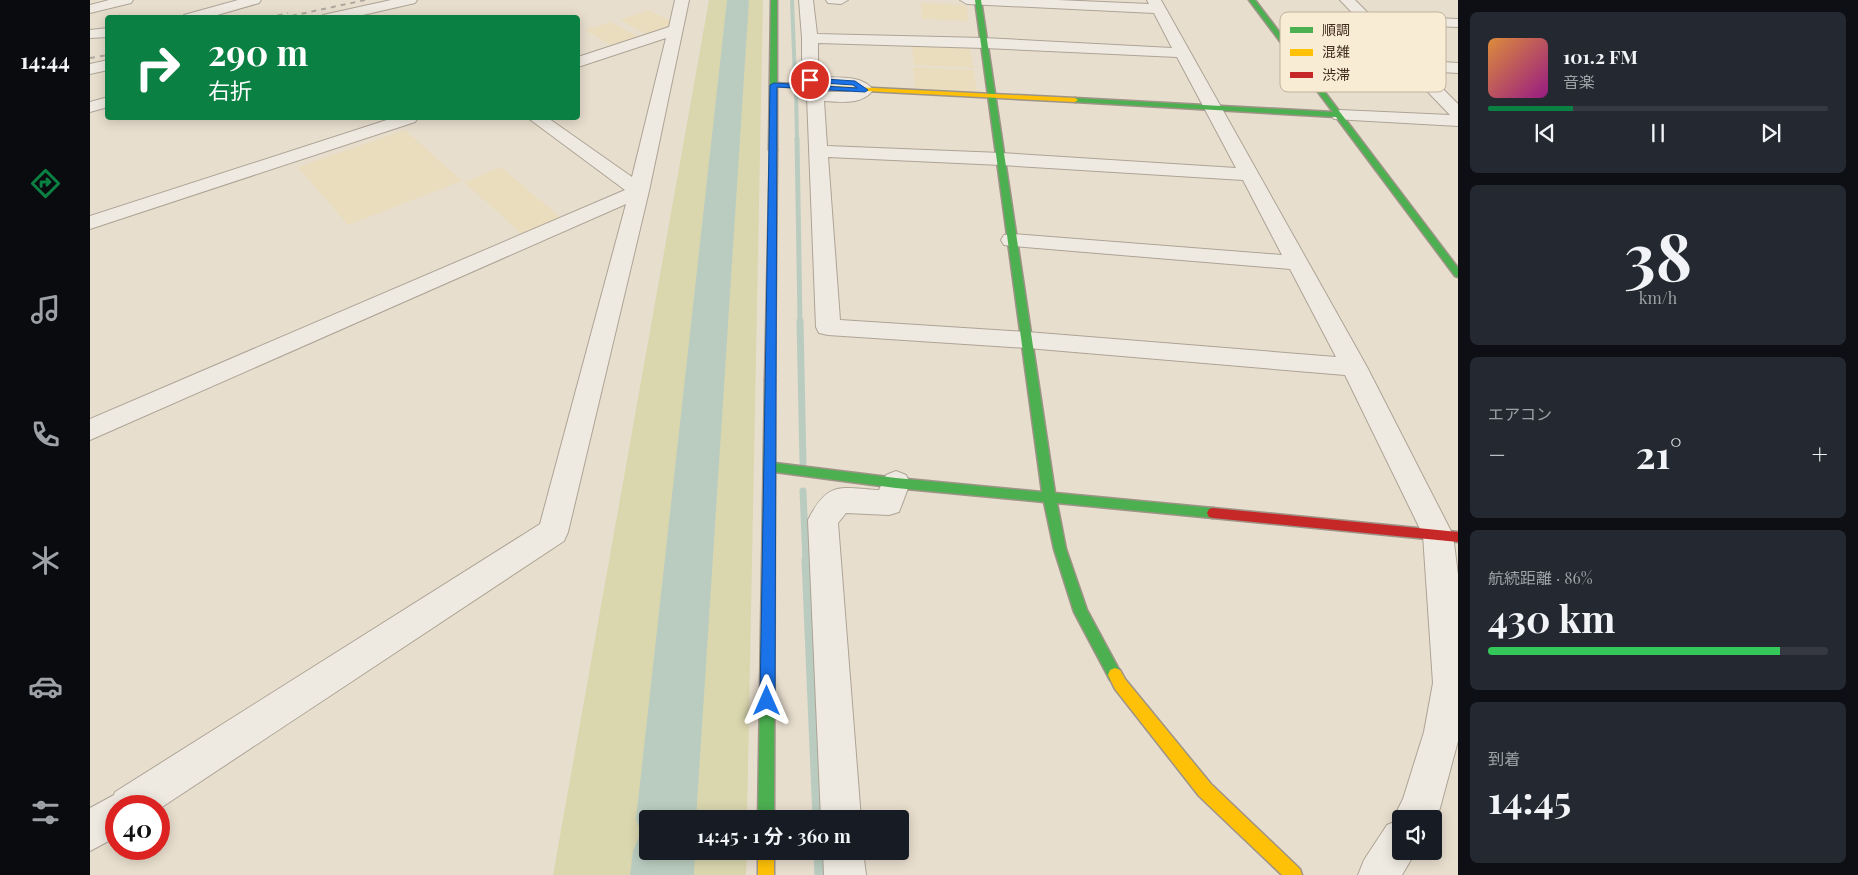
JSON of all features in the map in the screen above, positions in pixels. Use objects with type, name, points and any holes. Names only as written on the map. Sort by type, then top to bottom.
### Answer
[{"type":"street","points":[[90,9],[126,0]]},
{"type":"street","points":[[199,15],[254,0]]},
{"type":"street","points":[[342,15],[410,0]]},
{"type":"street","points":[[146,795],[553,532],[639,191],[682,0]]},
{"type":"street","points":[[766,810],[774,0]]},
{"type":"street","points":[[806,0],[810,38],[810,80],[855,84],[865,90]]},
{"type":"street","points":[[833,0],[841,0]]},
{"type":"street","points":[[967,0],[1157,5],[1448,536],[1448,633],[1451,684],[1439,742],[1419,810]]},
{"type":"street","points":[[978,0],[1049,496],[1060,549],[1081,612],[1120,684],[1206,790],[1294,875]]},
{"type":"street","points":[[1252,0],[1280,37]]},
{"type":"street","points":[[1347,0],[1360,12]]},
{"type":"street","points":[[391,4],[403,15]]},
{"type":"street","points":[[580,61],[674,30]]},
{"type":"street","points":[[90,34],[105,32]]},
{"type":"street","points":[[810,38],[1183,54]]},
{"type":"street","points":[[90,69],[105,66]]},
{"type":"street","points":[[774,85],[991,94],[1458,121]]},
{"type":"street","points":[[865,90],[851,97],[815,96],[828,327],[1027,340],[1354,367]]},
{"type":"street","points":[[1322,92],[1458,274]]},
{"type":"street","points":[[1437,92],[1458,114]]},
{"type":"street","points":[[90,107],[105,103]]},
{"type":"street","points":[[90,223],[403,120]]},
{"type":"street","points":[[540,120],[639,191]]},
{"type":"street","points":[[818,151],[1001,159],[1250,175]]},
{"type":"street","points":[[90,430],[639,191]]},
{"type":"street","points":[[1012,240],[1298,263]]},
{"type":"street","points":[[769,467],[896,483],[1049,496],[1448,536]]},
{"type":"street","points":[[840,810],[823,520],[838,500],[888,503],[896,483]]},
{"type":"street","points":[[90,832],[105,822]]},
{"type":"street","points":[[1379,875],[1392,854]]},
{"type":"street","points":[[766,860],[766,875]]},
{"type":"street","points":[[844,860],[845,875]]},
{"type":"shaded area","points":[[709,0],[763,0],[747,810],[639,810],[639,860],[747,860],[746,875],[553,875]]},
{"type":"shaded area","points":[[921,3],[966,5],[969,21],[922,19]]},
{"type":"shaded area","points":[[649,10],[680,26],[650,36],[620,20]]},
{"type":"shaded area","points":[[611,22],[642,39],[616,48],[585,30]]},
{"type":"shaded area","points":[[912,45],[970,48],[974,68],[914,65]]},
{"type":"shaded area","points":[[913,67],[974,70],[977,91],[915,89]]},
{"type":"shaded area","points":[[405,130],[462,181],[348,225],[298,167]]},
{"type":"shaded area","points":[[501,167],[566,222],[527,239],[464,182]]},
{"type":"waterway","points":[[667,810],[738,0]]},
{"type":"waterway","points":[[792,0],[795,80]]},
{"type":"waterway","points":[[796,91],[797,140]]},
{"type":"waterway","points":[[797,138],[800,322]]},
{"type":"waterway","points":[[800,321],[803,463]]},
{"type":"waterway","points":[[803,491],[806,562]]},
{"type":"waterway","points":[[806,560],[817,810]]},
{"type":"waterway","points":[[662,875],[663,860]]},
{"type":"waterway","points":[[818,860],[819,875]]},
{"type":"railway","points":[[296,15],[365,0]]},
{"type":"railway","points":[[280,15],[288,13]]},
{"type":"railway","points":[[90,58],[105,56]]},
{"type":"traffic: fast","points":[[773,150],[774,0]]},
{"type":"traffic: fast","points":[[978,0],[1049,496],[1060,549],[1081,612],[1115,675]]},
{"type":"traffic: fast","points":[[1252,0],[1280,37]]},
{"type":"traffic: fast","points":[[1321,92],[1458,274]]},
{"type":"traffic: fast","points":[[1075,100],[1340,115]]},
{"type":"traffic: fast","points":[[766,810],[770,380]]},
{"type":"traffic: fast","points":[[769,467],[896,483],[1213,513]]},
{"type":"traffic: slow","points":[[774,85],[1075,100]]},
{"type":"traffic: slow","points":[[770,380],[773,150]]},
{"type":"traffic: slow","points":[[1115,675],[1120,684],[1205,790],[1294,875]]},
{"type":"traffic: slow","points":[[766,860],[766,875]]},
{"type":"traffic: jam","points":[[1213,513],[1458,537]]},
{"type":"route","points":[[767,701],[774,85],[865,90],[855,84],[810,80]]}]
